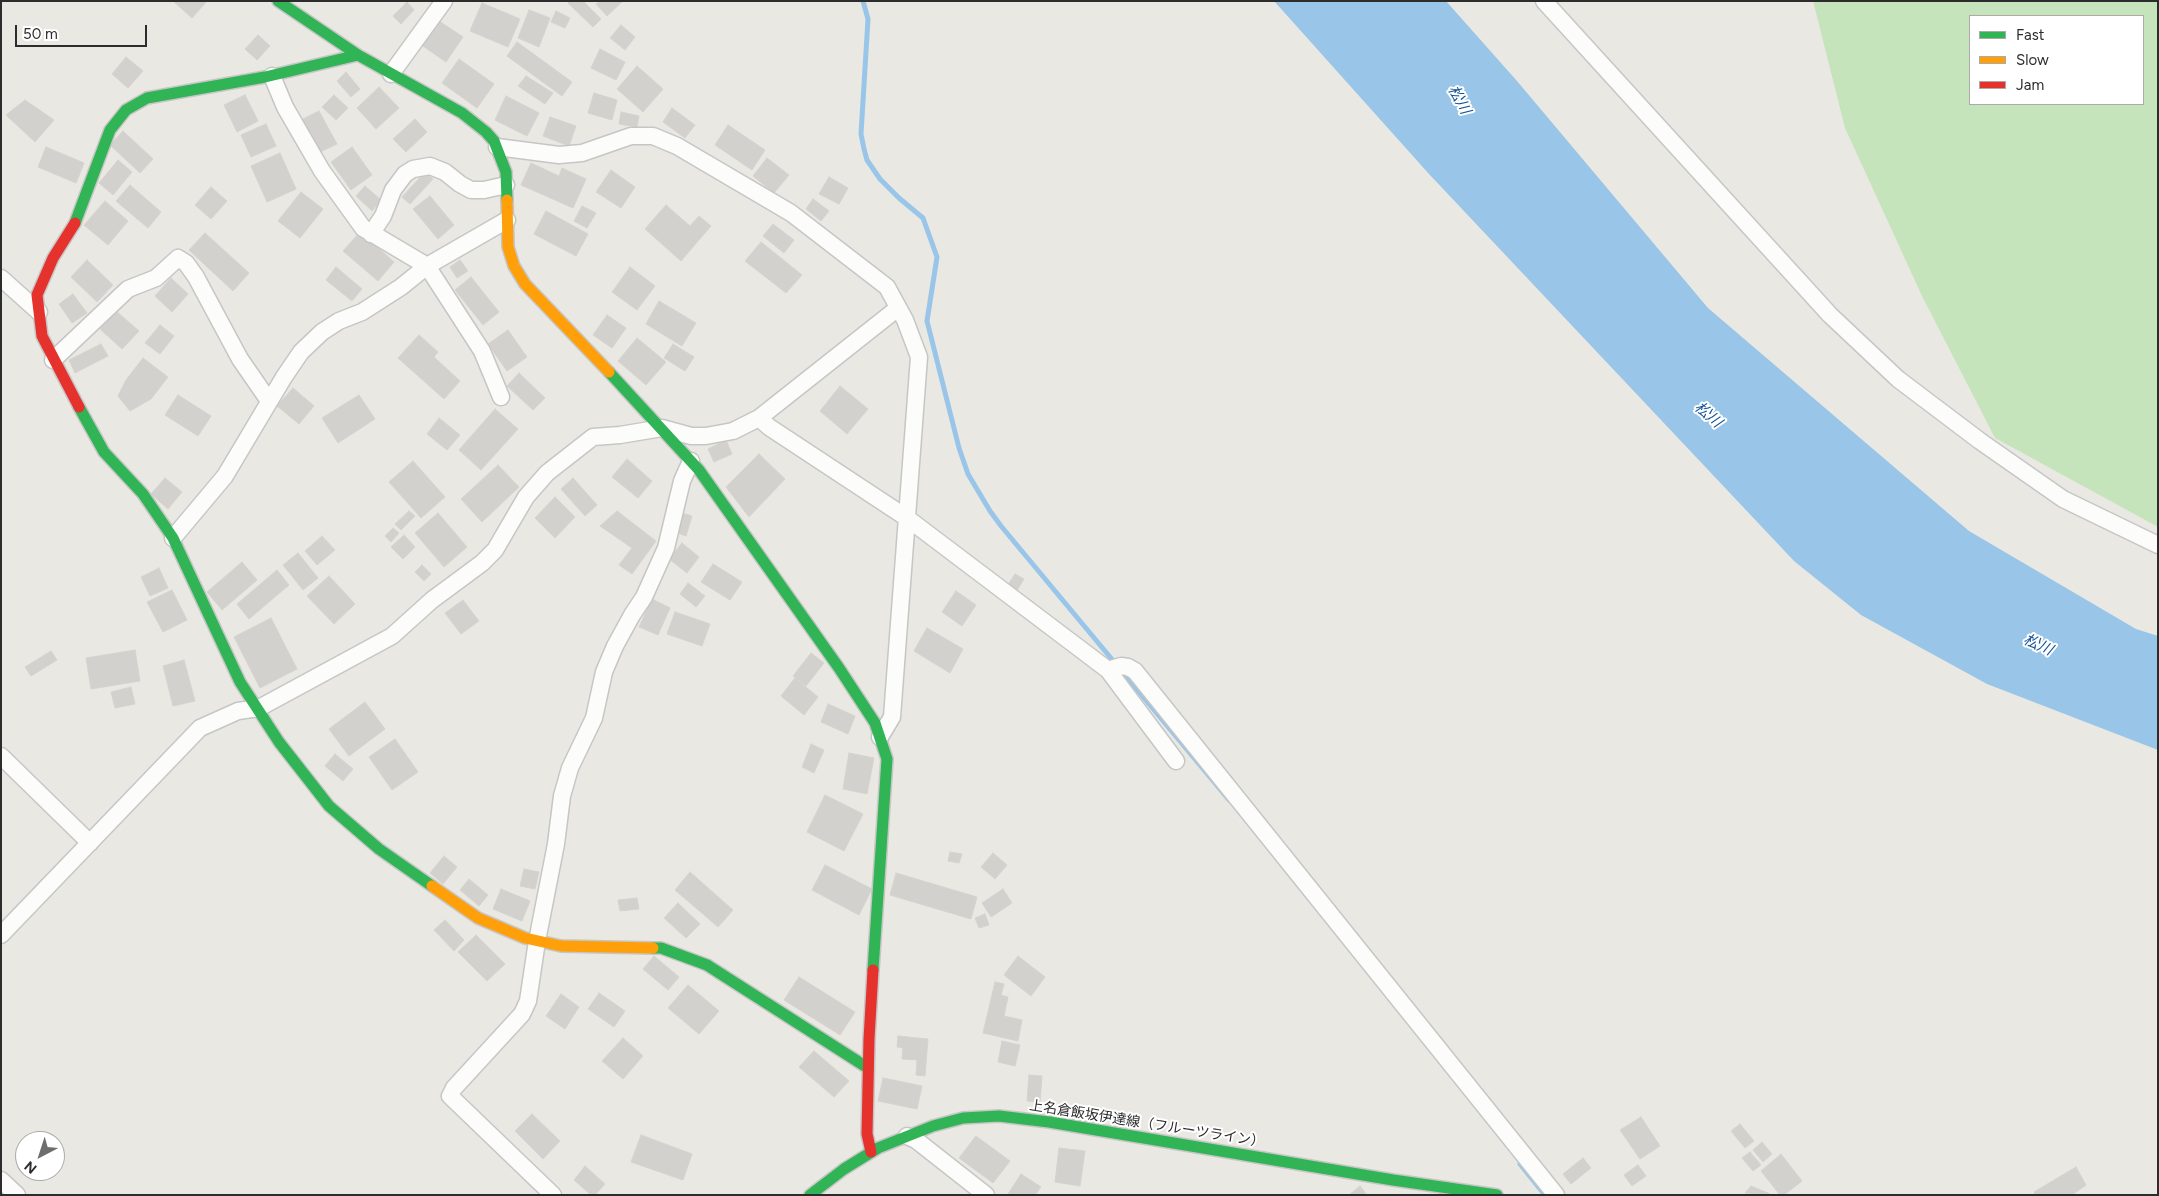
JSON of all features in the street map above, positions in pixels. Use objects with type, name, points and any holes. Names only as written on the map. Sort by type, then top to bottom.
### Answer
[{"type":"street","points":[[278,1],[358,55],[462,113],[486,132],[497,147],[506,172],[508,246],[514,266],[525,284],[662,428],[691,462],[840,668],[876,723],[887,759],[868,1068],[867,1134],[871,1152]]},
{"type":"street","points":[[391,74],[444,1]]},
{"type":"street","points":[[1544,1],[1830,315],[1898,379],[1980,441],[2063,498],[2158,546]]},
{"type":"street","points":[[358,55],[272,76],[147,98],[126,110],[110,130],[89,181],[83,204],[72,229],[52,258],[37,296],[42,336],[53,360],[104,452],[143,494],[173,538],[240,682],[259,708],[279,742],[328,806],[379,848],[478,918],[536,941],[561,946],[661,948],[707,965],[868,1068]]},
{"type":"street","points":[[272,76],[285,107],[333,188],[363,228],[427,266],[482,351],[501,397]]},
{"type":"street","points":[[497,147],[559,155],[582,153],[631,136],[653,136],[677,146],[791,213],[887,287],[919,357],[892,717],[880,737]]},
{"type":"street","points":[[371,234],[383,216],[393,190],[405,174],[414,169],[430,166],[445,172],[471,190],[484,190],[506,184]]},
{"type":"street","points":[[173,538],[224,476],[301,352],[322,332],[339,321],[362,312],[401,287],[427,266],[507,220]]},
{"type":"street","points":[[53,360],[128,289],[156,278],[178,258],[186,263],[196,277],[240,359],[269,401]]},
{"type":"street","points":[[1,278],[39,312]]},
{"type":"street","points":[[1,934],[200,728],[238,711],[259,708],[392,636],[432,600],[482,563],[495,550],[531,491],[547,473],[593,437],[620,435],[662,428],[691,436],[706,436],[733,430],[759,418],[898,308]]},
{"type":"street","points":[[759,418],[769,427],[907,518],[1108,670],[1176,762]]},
{"type":"street","points":[[553,1195],[450,1096],[454,1088],[522,1014],[528,1001],[536,941],[556,844],[562,796],[570,768],[594,718],[604,672],[615,646],[644,597],[666,548],[682,481],[691,462]]},
{"type":"street","points":[[1108,670],[1121,666],[1135,671],[1556,1195]]},
{"type":"street","points":[[1,756],[90,843]]},
{"type":"street","name":"上名倉飯坂伊達線（フルーツライン）","points":[[810,1195],[871,1152],[907,1136],[933,1126],[963,1118],[999,1116],[1049,1122],[1497,1195]]},
{"type":"street","points":[[907,1136],[967,1178],[986,1195]]},
{"type":"street","points":[[1,1180],[17,1195]]},
{"type":"green space","points":[[1813,1],[2158,1],[2158,527],[1995,438],[1922,296],[1845,128]]},
{"type":"water","name":"松川","points":[[1274,1],[1446,1],[1517,81],[1708,308],[1969,531],[2136,629],[2158,636],[2158,750],[1987,684],[1861,615],[1794,561],[1429,174]]},
{"type":"building","points":[[173,1],[207,1],[192,18]]},
{"type":"building","points":[[570,1],[583,1],[601,19],[593,27],[568,3]]},
{"type":"building","points":[[600,1],[623,1],[607,16],[596,4]]},
{"type":"building","points":[[407,2],[414,10],[401,24],[393,16]]},
{"type":"building","points":[[482,3],[520,19],[508,47],[470,31]]},
{"type":"building","points":[[529,10],[550,18],[539,47],[518,38]]},
{"type":"building","points":[[556,11],[570,18],[565,28],[551,22]]},
{"type":"building","points":[[436,19],[463,37],[446,62],[420,44]]},
{"type":"building","points":[[621,25],[635,37],[625,50],[610,38]]},
{"type":"building","points":[[258,35],[270,46],[257,60],[245,49]]},
{"type":"building","points":[[517,42],[572,82],[562,96],[507,56]]},
{"type":"building","points":[[600,49],[625,62],[616,80],[591,68]]},
{"type":"building","points":[[126,57],[143,71],[128,88],[112,74]]},
{"type":"building","points":[[459,59],[494,84],[477,108],[442,83]]},
{"type":"building","points":[[637,66],[663,89],[643,112],[617,89]]},
{"type":"building","points":[[346,72],[360,89],[351,97],[337,81]]},
{"type":"building","points":[[526,76],[553,93],[545,104],[518,86]]},
{"type":"building","points":[[379,87],[399,108],[376,129],[357,108]]},
{"type":"building","points":[[594,93],[617,100],[612,120],[588,113]]},
{"type":"building","points":[[245,95],[258,121],[237,132],[224,105]]},
{"type":"building","points":[[334,95],[348,108],[336,120],[322,107]]},
{"type":"building","points":[[506,96],[539,113],[527,136],[495,120]]},
{"type":"building","points":[[25,100],[54,120],[35,142],[6,115]]},
{"type":"building","points":[[672,108],[695,125],[685,138],[663,122]]},
{"type":"building","points":[[319,111],[337,144],[320,152],[303,119]]},
{"type":"building","points":[[621,112],[639,116],[637,127],[619,124]]},
{"type":"building","points":[[550,117],[576,126],[569,146],[543,136]]},
{"type":"building","points":[[415,119],[427,132],[406,152],[393,139]]},
{"type":"building","points":[[266,124],[276,146],[251,157],[241,135]]},
{"type":"building","points":[[728,125],[765,150],[752,170],[715,145]]},
{"type":"building","points":[[123,131],[153,159],[140,173],[110,145]]},
{"type":"building","points":[[46,147],[84,163],[76,183],[38,167]]},
{"type":"building","points":[[352,147],[372,175],[351,190],[331,162]]},
{"type":"building","points":[[280,153],[296,189],[267,202],[251,166]]},
{"type":"building","points":[[767,158],[789,175],[774,193],[753,176]]},
{"type":"building","points":[[118,160],[132,172],[113,195],[99,183]]},
{"type":"building","points":[[531,163],[559,176],[562,168],[586,179],[573,208],[521,185]]},
{"type":"building","points":[[611,170],[635,187],[621,208],[596,192]]},
{"type":"building","points":[[425,172],[433,179],[410,204],[402,197]]},
{"type":"building","points":[[829,177],[848,188],[839,204],[819,194]]},
{"type":"building","points":[[130,185],[161,212],[148,228],[116,201]]},
{"type":"building","points":[[365,186],[381,200],[372,211],[356,196]]},
{"type":"building","points":[[211,187],[227,201],[211,219],[195,205]]},
{"type":"building","points":[[301,192],[323,209],[300,238],[278,221]]},
{"type":"building","points":[[430,196],[454,225],[438,239],[413,209]]},
{"type":"building","points":[[813,199],[829,211],[821,221],[806,209]]},
{"type":"building","points":[[105,201],[128,221],[108,245],[84,225]]},
{"type":"building","points":[[666,205],[690,226],[699,216],[711,226],[681,261],[645,229]]},
{"type":"building","points":[[582,206],[596,213],[587,228],[574,221]]},
{"type":"building","points":[[546,211],[588,234],[576,256],[534,234]]},
{"type":"building","points":[[773,224],[794,240],[784,253],[763,236]]},
{"type":"building","points":[[360,232],[394,262],[378,281],[343,251]]},
{"type":"building","points":[[205,233],[249,273],[233,291],[189,250]]},
{"type":"building","points":[[761,242],[802,275],[786,293],[745,261]]},
{"type":"building","points":[[87,260],[113,285],[97,302],[71,277]]},
{"type":"building","points":[[460,260],[468,271],[457,278],[450,267]]},
{"type":"building","points":[[336,267],[362,289],[352,301],[326,280]]},
{"type":"building","points":[[630,267],[655,286],[637,310],[612,292]]},
{"type":"building","points":[[471,277],[499,312],[483,325],[455,290]]},
{"type":"building","points":[[171,278],[188,294],[172,312],[155,296]]},
{"type":"building","points":[[73,294],[87,313],[72,323],[59,304]]},
{"type":"building","points":[[659,301],[696,323],[682,346],[646,324]]},
{"type":"building","points":[[116,311],[139,331],[122,349],[100,329]]},
{"type":"building","points":[[607,315],[626,328],[612,348],[593,335]]},
{"type":"building","points":[[160,325],[174,336],[160,354],[145,343]]},
{"type":"building","points":[[508,330],[527,357],[507,371],[488,344]]},
{"type":"building","points":[[419,335],[438,352],[434,357],[460,381],[444,399],[398,358]]},
{"type":"building","points":[[637,338],[666,362],[646,385],[618,361]]},
{"type":"building","points":[[101,344],[108,356],[75,373],[69,360]]},
{"type":"building","points":[[673,344],[694,357],[685,371],[664,358]]},
{"type":"building","points":[[143,358],[168,377],[151,399],[130,411],[118,396],[126,380]]},
{"type":"building","points":[[519,373],[545,398],[533,410],[507,386]]},
{"type":"building","points":[[840,386],[868,409],[847,434],[820,411]]},
{"type":"building","points":[[293,388],[314,406],[299,424],[277,406]]},
{"type":"building","points":[[178,395],[211,416],[198,436],[165,415]]},
{"type":"building","points":[[359,395],[375,419],[338,443],[322,418]]},
{"type":"building","points":[[495,409],[518,429],[481,470],[459,450]]},
{"type":"building","points":[[439,418],[460,435],[447,450],[427,434]]},
{"type":"building","points":[[726,440],[732,454],[714,462],[708,449]]},
{"type":"building","points":[[759,454],[785,479],[749,517],[726,487]]},
{"type":"building","points":[[627,459],[652,481],[638,498],[612,477]]},
{"type":"building","points":[[413,461],[445,497],[421,518],[389,482]]},
{"type":"building","points":[[498,465],[519,487],[482,522],[461,499]]},
{"type":"building","points":[[165,478],[182,492],[168,509],[151,494]]},
{"type":"building","points":[[573,478],[597,505],[585,516],[561,489]]},
{"type":"building","points":[[555,497],[575,517],[555,538],[535,518]]},
{"type":"building","points":[[409,511],[415,516],[401,530],[395,524]]},
{"type":"building","points":[[617,511],[656,541],[632,574],[619,565],[632,548],[600,526]]},
{"type":"building","points":[[438,513],[467,547],[444,567],[415,533]]},
{"type":"building","points":[[682,513],[692,516],[686,536],[675,532]]},
{"type":"building","points":[[393,528],[399,533],[391,542],[385,536]]},
{"type":"building","points":[[404,535],[415,547],[403,559],[391,547]]},
{"type":"building","points":[[322,536],[335,550],[317,565],[305,551]]},
{"type":"building","points":[[682,543],[699,557],[687,573],[669,559]]},
{"type":"building","points":[[298,553],[318,578],[303,590],[283,565]]},
{"type":"building","points":[[242,562],[257,580],[222,610],[207,592]]},
{"type":"building","points":[[713,564],[742,582],[730,600],[701,582]]},
{"type":"building","points":[[422,565],[431,574],[424,581],[415,572]]},
{"type":"building","points":[[159,568],[168,588],[150,596],[141,577]]},
{"type":"building","points":[[277,570],[289,585],[249,619],[237,604]]},
{"type":"building","points":[[1015,574],[1024,579],[1016,592],[1007,586]]},
{"type":"building","points":[[329,576],[355,604],[334,624],[307,596]]},
{"type":"building","points":[[688,583],[705,596],[696,607],[680,594]]},
{"type":"building","points":[[172,590],[187,620],[163,632],[147,602]]},
{"type":"building","points":[[956,591],[976,605],[962,626],[942,612]]},
{"type":"building","points":[[652,599],[670,608],[658,635],[639,627]]},
{"type":"building","points":[[463,600],[479,621],[461,634],[445,613]]},
{"type":"building","points":[[675,612],[710,624],[702,646],[667,634]]},
{"type":"building","points":[[271,618],[297,669],[260,688],[234,637]]},
{"type":"building","points":[[927,628],[963,649],[950,673],[914,651]]},
{"type":"building","points":[[135,650],[140,681],[91,689],[86,658]]},
{"type":"building","points":[[51,651],[57,660],[31,676],[25,667]]},
{"type":"building","points":[[811,653],[824,663],[806,686],[793,676]]},
{"type":"building","points":[[184,660],[195,701],[173,706],[163,666]]},
{"type":"building","points":[[795,678],[818,697],[804,715],[781,696]]},
{"type":"building","points":[[131,687],[135,704],[115,708],[111,692]]},
{"type":"building","points":[[365,702],[385,729],[349,756],[329,729]]},
{"type":"building","points":[[828,704],[855,716],[848,734],[821,722]]},
{"type":"building","points":[[395,739],[418,772],[392,790],[369,757]]},
{"type":"building","points":[[811,744],[824,750],[814,773],[802,767]]},
{"type":"building","points":[[849,753],[874,758],[867,794],[843,789]]},
{"type":"building","points":[[335,754],[353,769],[343,781],[325,766]]},
{"type":"building","points":[[825,795],[863,814],[844,851],[807,832]]},
{"type":"building","points":[[950,852],[962,854],[959,863],[948,861]]},
{"type":"building","points":[[993,853],[1007,865],[995,879],[981,867]]},
{"type":"building","points":[[444,856],[457,867],[443,884],[430,873]]},
{"type":"building","points":[[825,865],[872,889],[859,915],[812,890]]},
{"type":"building","points":[[524,869],[539,872],[535,889],[520,886]]},
{"type":"building","points":[[690,872],[733,910],[718,927],[675,890]]},
{"type":"building","points":[[896,873],[977,897],[971,919],[890,895]]},
{"type":"building","points":[[469,879],[488,895],[479,906],[460,890]]},
{"type":"building","points":[[501,889],[530,901],[522,921],[493,909]]},
{"type":"building","points":[[1003,889],[1012,903],[991,917],[982,903]]},
{"type":"building","points":[[637,898],[639,909],[620,911],[618,900]]},
{"type":"building","points":[[678,903],[700,924],[686,938],[664,918]]},
{"type":"building","points":[[985,914],[989,925],[979,928],[975,918]]},
{"type":"building","points":[[445,920],[464,940],[454,951],[434,930]]},
{"type":"building","points":[[476,935],[505,964],[487,981],[458,952]]},
{"type":"building","points":[[654,956],[679,977],[668,990],[643,969]]},
{"type":"building","points":[[1018,956],[1045,977],[1031,996],[1004,975]]},
{"type":"building","points":[[799,977],[855,1012],[840,1035],[784,1000]]},
{"type":"building","points":[[995,982],[1004,984],[1001,995],[1008,997],[1004,1016],[1022,1020],[1018,1041],[983,1033]]},
{"type":"building","points":[[688,985],[719,1011],[699,1034],[668,1008]]},
{"type":"building","points":[[599,993],[625,1011],[614,1027],[588,1009]]},
{"type":"building","points":[[561,994],[579,1007],[565,1029],[546,1016]]},
{"type":"building","points":[[898,1036],[928,1039],[925,1076],[916,1075],[917,1060],[902,1059],[903,1048],[897,1047]]},
{"type":"building","points":[[623,1038],[643,1056],[623,1079],[602,1061]]},
{"type":"building","points":[[1002,1041],[1020,1045],[1015,1066],[998,1062]]},
{"type":"building","points":[[814,1051],[849,1081],[834,1097],[799,1067]]},
{"type":"building","points":[[1029,1075],[1042,1076],[1040,1102],[1027,1101]]},
{"type":"building","points":[[883,1078],[922,1086],[917,1109],[878,1101]]},
{"type":"building","points":[[532,1114],[560,1141],[543,1159],[515,1131]]},
{"type":"building","points":[[1641,1117],[1660,1146],[1640,1159],[1620,1130]]},
{"type":"building","points":[[1740,1124],[1754,1141],[1745,1148],[1731,1131]]},
{"type":"building","points":[[641,1135],[692,1154],[683,1180],[631,1162]]},
{"type":"building","points":[[976,1136],[1010,1161],[993,1183],[959,1158]]},
{"type":"building","points":[[1762,1142],[1772,1154],[1763,1162],[1753,1150]]},
{"type":"building","points":[[1059,1148],[1085,1151],[1080,1186],[1055,1182]]},
{"type":"building","points":[[1750,1152],[1761,1165],[1753,1171],[1742,1158]]},
{"type":"building","points":[[1781,1154],[1802,1181],[1784,1195],[1780,1195],[1761,1171]]},
{"type":"building","points":[[1583,1158],[1591,1168],[1571,1184],[1563,1174]]},
{"type":"building","points":[[1638,1165],[1646,1176],[1632,1186],[1624,1175]]},
{"type":"building","points":[[585,1166],[605,1184],[595,1195],[591,1195],[574,1180]]},
{"type":"building","points":[[2076,1167],[2086,1185],[2072,1195],[2035,1195],[2034,1192]]},
{"type":"building","points":[[1021,1174],[1041,1187],[1035,1195],[1008,1194]]},
{"type":"building","points":[[1360,1186],[1367,1195],[1349,1195]]},
{"type":"building","points":[[1751,1186],[1768,1193],[1771,1195],[1745,1193]]},
{"type":"waterway","points":[[863,1],[868,19],[861,134],[864,149],[867,160],[880,179],[923,218],[937,257],[927,321],[959,448],[968,474],[1001,526],[1229,800]]},
{"type":"waterway","points":[[1520,1164],[1545,1195]]},
{"type":"traffic: fast","points":[[278,1],[358,55],[462,113],[486,132],[494,141],[506,172],[507,200]]},
{"type":"traffic: fast","points":[[75,223],[110,130],[126,110],[147,98],[265,77],[358,55]]},
{"type":"traffic: fast","points":[[609,372],[699,470],[839,668],[875,723],[887,759],[873,970]]},
{"type":"traffic: fast","points":[[79,407],[104,452],[143,494],[173,538],[240,682],[279,742],[329,806],[379,849],[432,886]]},
{"type":"traffic: fast","points":[[653,948],[661,948],[707,965],[868,1068]]},
{"type":"traffic: fast","points":[[810,1195],[844,1169],[878,1148],[933,1126],[963,1118],[999,1116],[1049,1122],[1393,1180],[1497,1195]]},
{"type":"traffic: slow","points":[[507,200],[508,247],[514,266],[525,284],[609,372]]},
{"type":"traffic: slow","points":[[432,886],[478,918],[525,938],[561,946],[653,948]]},
{"type":"traffic: jam","points":[[75,223],[53,258],[37,295],[42,336],[79,407]]},
{"type":"traffic: jam","points":[[871,1152],[867,1134],[873,970]]}]
